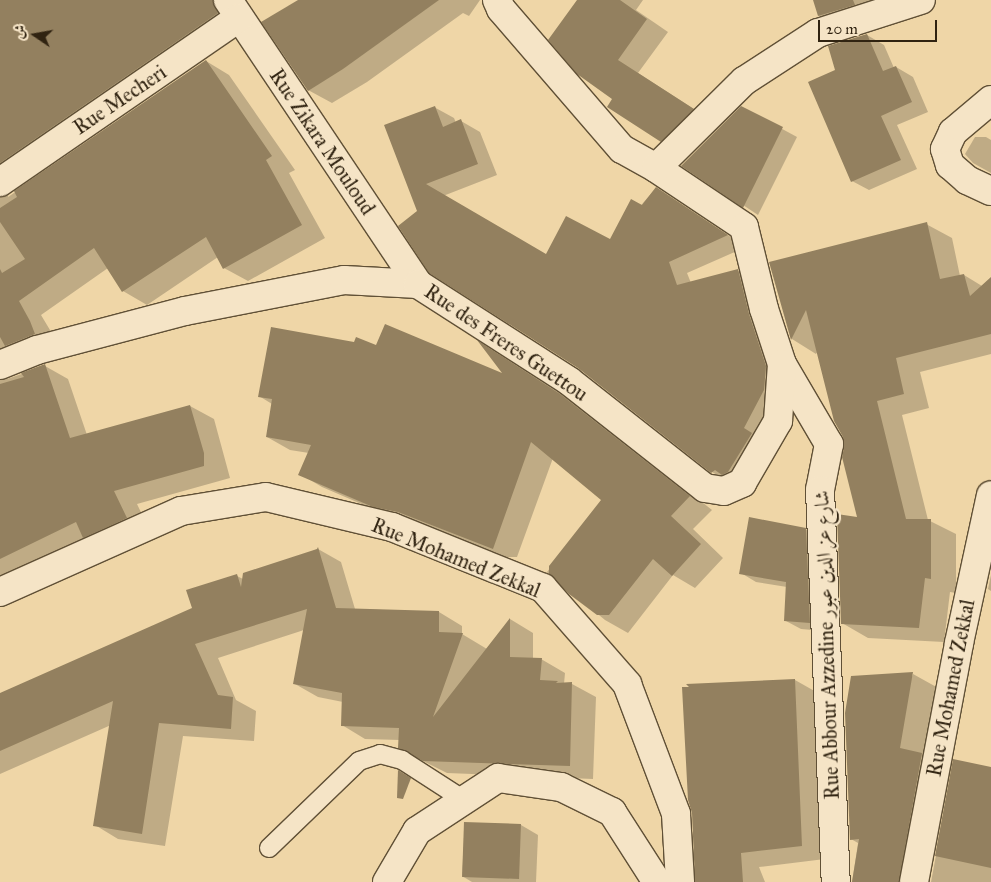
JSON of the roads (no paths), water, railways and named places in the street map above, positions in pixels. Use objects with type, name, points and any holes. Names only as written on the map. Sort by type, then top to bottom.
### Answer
[{"type":"street","name":"Rue Abbour Azzedine شارع عز الدين عبور","points":[[497,0],[507,16],[622,149],[656,168],[744,228],[764,309],[782,364],[829,444],[820,490],[836,882]]},
{"type":"street","points":[[656,168],[744,81],[818,33],[921,0]]},
{"type":"street","name":"Rue Mecheri","points":[[0,182],[233,9]]},
{"type":"street","name":"Rue Zikara Mouloud","points":[[233,9],[418,284]]},
{"type":"street","points":[[991,100],[952,132],[945,149],[950,165],[967,180],[991,191]]},
{"type":"street","name":"Rue des Freres Guettou","points":[[0,365],[37,350],[184,311],[344,280],[418,284],[569,381],[705,488],[724,491],[742,483],[778,421],[782,364]]},
{"type":"street","name":"Rue Mohamed Zekkal","points":[[914,882],[959,643],[991,496]]},
{"type":"street","name":"Rue Mohamed Zekkal","points":[[0,592],[180,510],[266,497],[392,527],[542,588],[627,684],[676,814],[680,882]]},
{"type":"street","points":[[387,882],[417,831],[498,778],[561,787],[612,812],[657,882]]},
{"type":"lane","points":[[269,848],[359,761],[380,754],[402,760],[464,800]]}]
